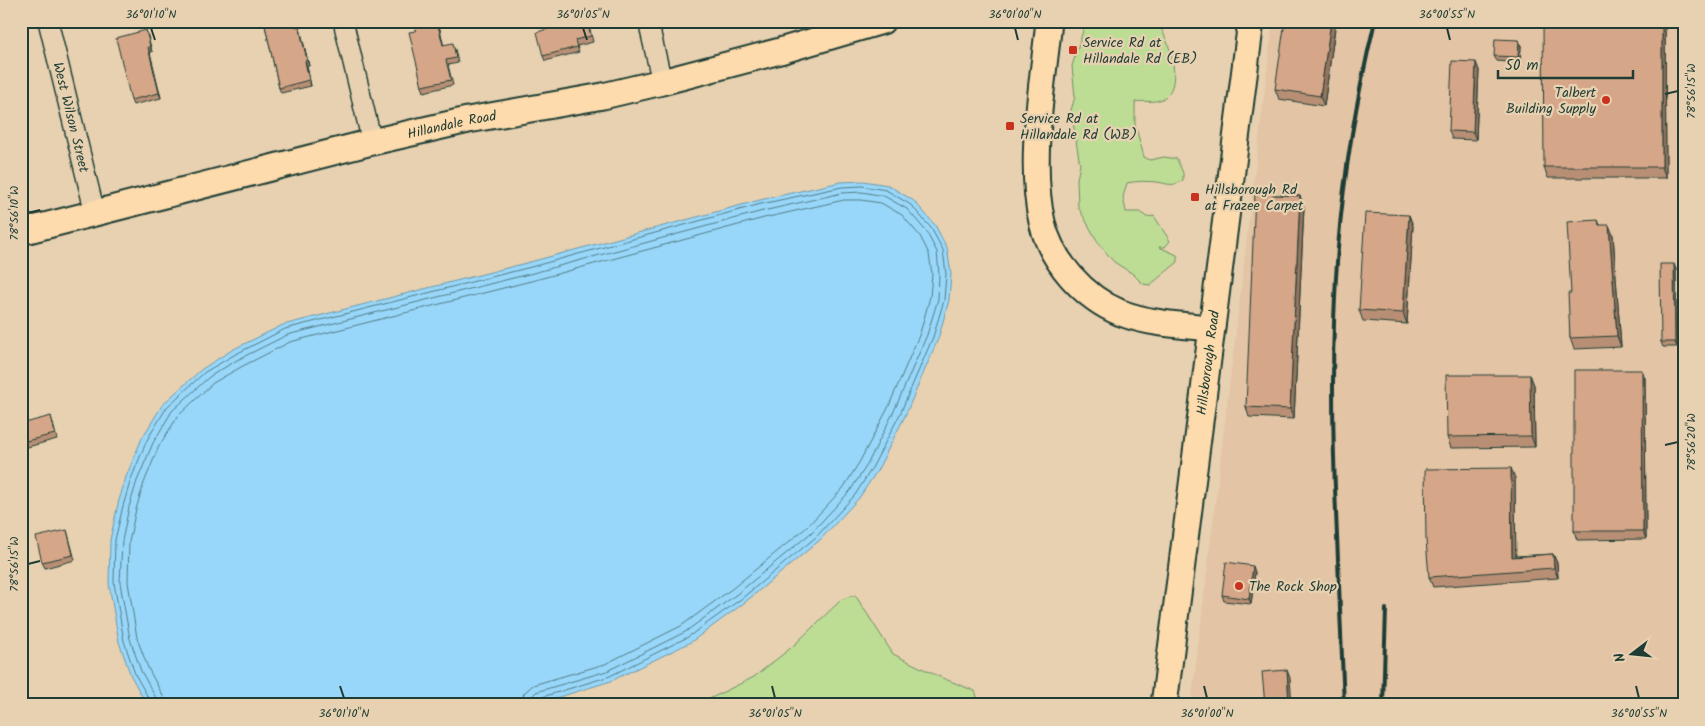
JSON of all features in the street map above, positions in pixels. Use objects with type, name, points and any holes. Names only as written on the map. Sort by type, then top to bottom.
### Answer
[{"type":"main road","name":"Hillandale Road","points":[[21,232],[372,142],[468,120],[603,96],[662,82],[780,51],[882,21]]},
{"type":"main road","points":[[1048,21],[1036,172],[1042,222],[1050,244],[1062,264],[1081,287],[1110,307],[1122,313],[1156,322],[1211,328]]},
{"type":"main road","name":"Hillsborough Road","points":[[1164,705],[1251,21]]},
{"type":"street","name":"West Wilson Street","points":[[48,21],[96,213]]},
{"type":"street","points":[[343,21],[372,142]]},
{"type":"street","points":[[648,21],[662,82]]},
{"type":"shaded area","points":[[1273,21],[1684,21],[1684,705],[1191,705]]},
{"type":"green space","points":[[1086,21],[1156,21],[1165,37],[1172,59],[1174,70],[1171,90],[1162,99],[1135,102],[1135,124],[1144,157],[1150,160],[1164,157],[1177,159],[1183,173],[1183,180],[1173,184],[1149,181],[1127,183],[1123,197],[1126,212],[1141,212],[1146,217],[1154,216],[1170,241],[1165,247],[1159,247],[1177,255],[1178,262],[1150,285],[1143,284],[1133,274],[1114,262],[1099,244],[1078,207],[1077,179],[1080,165],[1071,110],[1075,97],[1072,66]]},
{"type":"green space","points":[[855,595],[893,654],[940,677],[975,691],[980,705],[697,705],[754,677],[792,647],[842,599]]},
{"type":"water","points":[[863,181],[888,185],[914,201],[935,225],[947,248],[951,274],[949,300],[938,339],[905,416],[877,471],[859,498],[820,540],[744,603],[691,642],[611,681],[533,705],[147,705],[131,676],[119,642],[109,584],[110,540],[126,477],[142,438],[163,404],[202,369],[232,350],[283,325],[530,262],[760,200],[841,182]]},
{"type":"building","points":[[264,21],[295,21],[296,27],[299,26],[307,60],[305,61],[309,80],[279,88]]},
{"type":"building","points":[[414,21],[437,21],[443,45],[453,43],[456,58],[446,60],[451,80],[422,86],[409,32],[416,31]]},
{"type":"building","points":[[549,21],[587,21],[591,36],[575,40],[577,47],[543,56],[537,32],[551,28]]},
{"type":"building","points":[[1285,21],[1331,21],[1320,96],[1275,89]]},
{"type":"building","name":"Talbert Building Supply","points":[[1543,21],[1662,21],[1662,167],[1544,167]]},
{"type":"building","points":[[146,30],[159,93],[131,100],[116,38]]},
{"type":"building","points":[[1495,39],[1519,40],[1518,57],[1494,56]]},
{"type":"building","points":[[1452,61],[1476,62],[1473,132],[1449,131]]},
{"type":"building","points":[[21,144],[25,158],[21,159]]},
{"type":"building","points":[[1257,189],[1274,190],[1273,195],[1300,196],[1290,409],[1246,407],[1255,194],[1257,194]]},
{"type":"building","points":[[1365,213],[1409,215],[1403,313],[1359,310]]},
{"type":"building","points":[[1598,220],[1599,225],[1609,225],[1617,336],[1570,338],[1568,293],[1571,293],[1567,222]]},
{"type":"building","points":[[1660,264],[1674,264],[1675,342],[1661,342]]},
{"type":"building","points":[[1574,370],[1642,370],[1643,531],[1574,531]]},
{"type":"building","points":[[1446,375],[1530,375],[1531,436],[1447,437]]},
{"type":"building","points":[[51,416],[55,434],[22,442],[21,424]]},
{"type":"building","points":[[1511,468],[1512,557],[1553,554],[1554,568],[1429,577],[1426,540],[1425,469]]},
{"type":"building","points":[[67,530],[73,555],[42,562],[36,537]]},
{"type":"building","name":"The Rock Shop","points":[[1226,562],[1253,566],[1249,599],[1222,595]]},
{"type":"building","points":[[1287,670],[1289,705],[1265,705],[1262,672]]},
{"type":"railway","points":[[1344,705],[1334,446],[1334,314],[1338,248],[1348,162],[1362,77],[1375,21]]},
{"type":"railway","points":[[1383,705],[1386,609]]},
{"type":"place","name":"Service Rd at Hillandale Rd (EB)","points":[[1073,50]]},
{"type":"place","name":"Talbert Building Supply","points":[[1606,100]]},
{"type":"place","name":"Service Rd at Hillandale Rd (WB)","points":[[1010,126]]},
{"type":"place","name":"Hillsborough Rd at Frazee Carpet","points":[[1195,197]]},
{"type":"place","name":"The Rock Shop","points":[[1239,586]]}]
